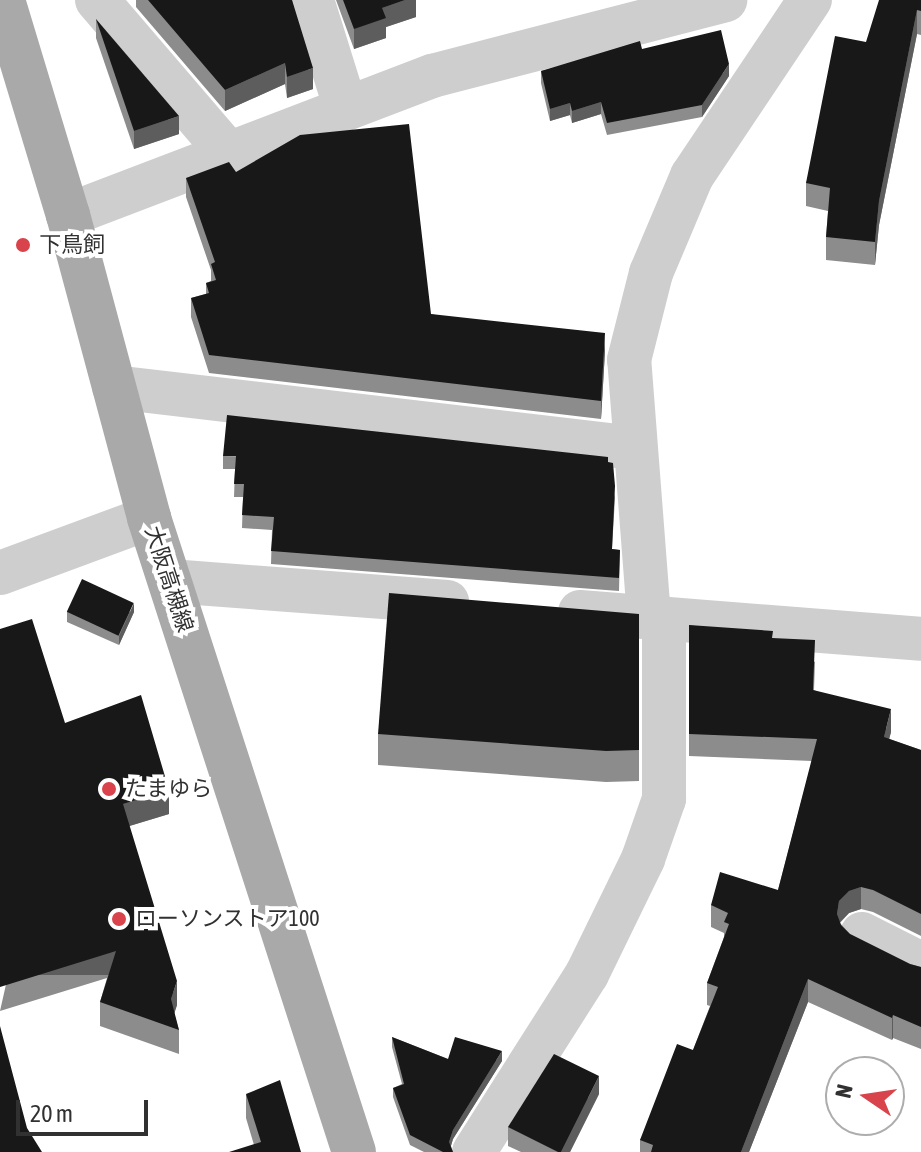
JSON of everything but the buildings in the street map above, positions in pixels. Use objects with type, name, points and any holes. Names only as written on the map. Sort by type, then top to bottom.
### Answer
[{"type":"main road","name":"大阪高槻線","points":[[3,0],[68,215],[149,518],[354,1152]]},
{"type":"street","points":[[97,0],[229,154]]},
{"type":"street","points":[[312,0],[346,109]]},
{"type":"street","points":[[68,215],[432,76],[725,0]]},
{"type":"street","points":[[474,1152],[587,974],[643,859],[664,799],[657,618],[635,448],[629,360],[651,273],[692,176],[810,0]]},
{"type":"street","points":[[114,387],[635,448]]},
{"type":"street","points":[[0,573],[149,518]]},
{"type":"street","points":[[170,581],[489,605]]},
{"type":"street","points":[[537,609],[921,639]]},
{"type":"street","points":[[862,934],[921,964]]},
{"type":"place","name":"下鳥飼","points":[[23,245]]},
{"type":"place","name":"たまゆら","points":[[109,789]]},
{"type":"place","name":"ローソンストア100","points":[[119,919]]}]
